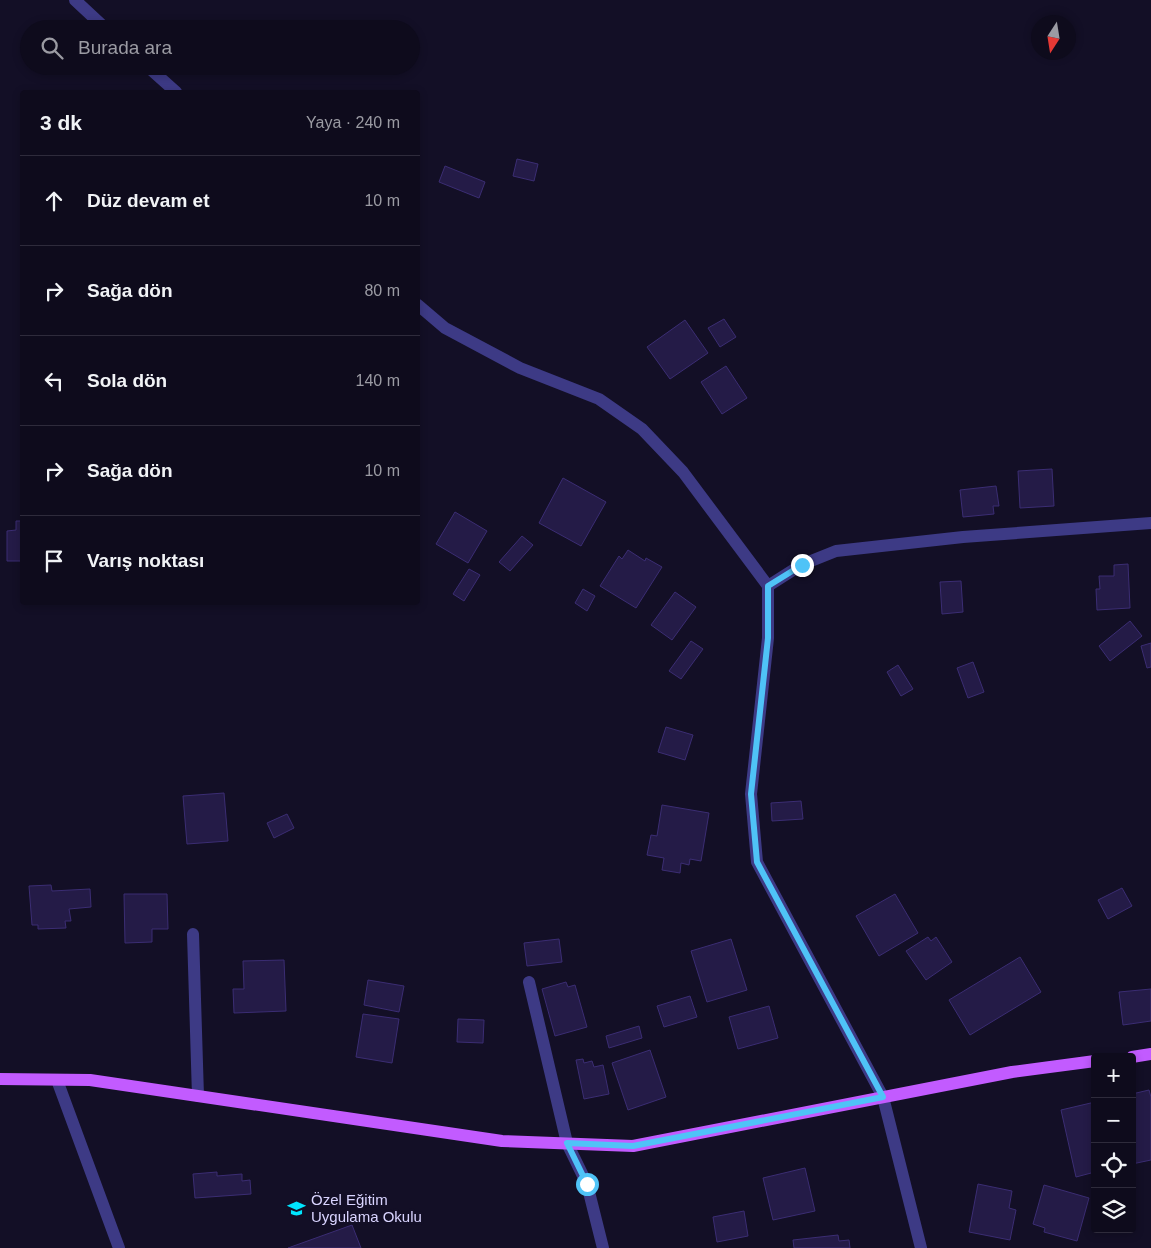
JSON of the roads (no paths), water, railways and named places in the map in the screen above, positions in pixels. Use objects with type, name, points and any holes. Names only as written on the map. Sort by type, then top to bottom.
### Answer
[{"type":"main road","points":[[1136,1056],[1151,1054]]},
{"type":"main road","points":[[0,1079],[90,1080],[502,1141],[633,1146],[1012,1072],[1091,1062]]},
{"type":"street","points":[[75,0],[96,20]]},
{"type":"street","points":[[157,75],[174,90]]},
{"type":"street","points":[[420,307],[445,328],[520,368],[599,399],[642,429],[683,472],[768,586],[768,638],[751,794],[757,862],[883,1097],[921,1248]]},
{"type":"street","points":[[768,586],[802,565],[836,551],[962,537],[1151,523]]},
{"type":"street","points":[[193,934],[198,1096]]},
{"type":"street","points":[[529,982],[567,1143],[587,1184],[603,1248]]},
{"type":"street","points":[[57,1080],[119,1248]]},
{"type":"place","name":"Özel Eğitim Uygulama Okulu","points":[[297,1208]]}]
